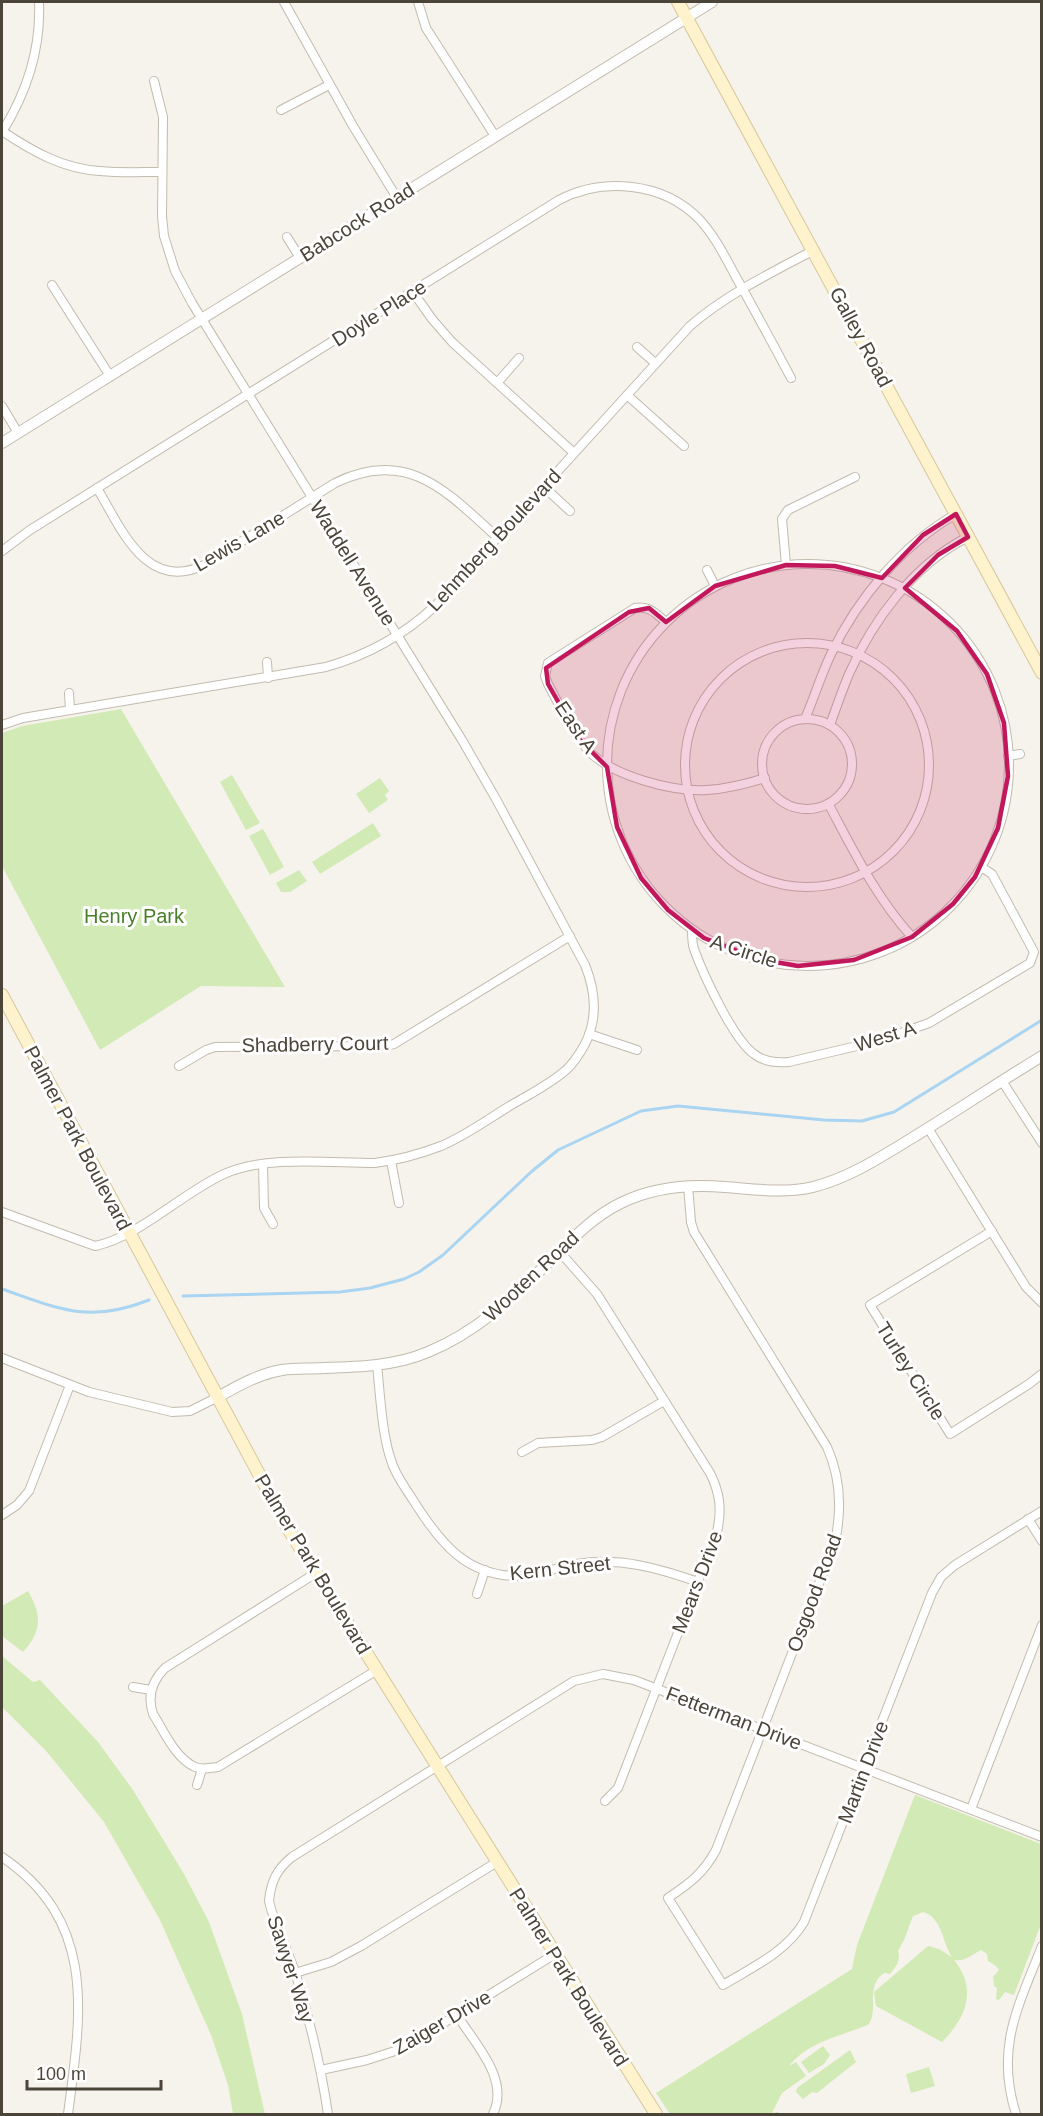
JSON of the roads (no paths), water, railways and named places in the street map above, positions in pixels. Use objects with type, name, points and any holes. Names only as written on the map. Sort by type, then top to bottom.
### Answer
[{"type":"main road","name":"Galley Road","points":[[678,2],[1041,673]]},
{"type":"main road","name":"Palmer Park Boulevard","points":[[2,995],[279,1513],[656,2115]]},
{"type":"street","points":[[39,2],[39,31],[29,74],[17,105],[2,131],[30,150],[65,165],[99,171],[161,172]]},
{"type":"street","points":[[284,2],[329,84],[397,198]]},
{"type":"street","points":[[418,2],[426,28],[495,136]]},
{"type":"street","name":"Babcock Road","points":[[2,443],[712,2]]},
{"type":"street","name":"Waddell Avenue","points":[[2,1212],[94,1246],[129,1233],[225,1174],[263,1164],[375,1163],[391,1161],[428,1150],[456,1139],[545,1085],[573,1062],[589,1034],[595,1014],[593,989],[585,965],[496,799],[183,287],[169,255],[162,216],[163,117],[154,81]]},
{"type":"street","points":[[281,111],[329,84]]},
{"type":"street","name":"Doyle Place","points":[[2,550],[97,488],[559,200],[589,188],[608,186],[640,188],[672,199],[698,218],[717,242],[791,378]]},
{"type":"street","points":[[287,237],[300,258]]},
{"type":"street","name":"Lehmberg Boulevard","points":[[2,725],[23,718],[312,670],[350,660],[398,636],[435,606],[678,337],[701,316],[742,289],[814,250]]},
{"type":"street","points":[[52,285],[110,376]]},
{"type":"street","points":[[413,292],[443,332],[574,453]]},
{"type":"street","points":[[637,346],[655,363]]},
{"type":"street","points":[[496,383],[519,358]]},
{"type":"street","points":[[627,395],[684,446]]},
{"type":"street","points":[[2,406],[18,433]]},
{"type":"street","name":"Lewis Lane","points":[[97,488],[137,552],[155,567],[174,571],[195,569],[204,565],[335,483],[357,474],[386,470],[405,472],[441,488],[498,538]]},
{"type":"street","points":[[786,565],[783,514],[855,477]]},
{"type":"street","points":[[544,487],[570,511]]},
{"type":"street","points":[[806,719],[836,646],[858,608],[903,553],[923,535],[956,514]]},
{"type":"street","points":[[830,725],[843,687],[859,654],[881,619],[905,588],[938,555],[968,537]]},
{"type":"street","name":"A Circle","points":[[786,565],[835,566],[882,578],[905,588],[926,602],[948,622],[965,640],[980,662],[998,700],[1004,723],[1008,776],[1004,808],[994,839],[981,867],[953,904],[912,937],[879,952],[827,965],[798,966],[771,963],[718,945],[692,930],[668,910],[649,889],[627,853],[613,813],[606,767],[608,741],[618,699],[634,664],[666,622],[691,601],[715,586],[750,572],[786,565]]},
{"type":"street","points":[[707,570],[715,586]]},
{"type":"street","name":"East A","points":[[666,622],[650,608],[635,608],[548,663],[545,676],[548,684],[575,732],[588,750],[606,767],[687,790],[728,787],[765,778]]},
{"type":"street","points":[[801,643],[836,646],[859,654],[890,674],[908,697],[921,720],[928,755],[927,791],[916,820],[894,850],[865,873],[831,884],[806,887],[782,884],[759,876],[733,862],[715,844],[695,814],[687,790],[685,764],[689,734],[704,700],[718,682],[743,662],[771,648],[801,643]]},
{"type":"street","points":[[267,662],[268,678]]},
{"type":"street","points":[[69,693],[70,710]]},
{"type":"street","points":[[806,719],[830,725],[846,742],[852,762],[852,772],[846,787],[829,805],[810,810],[788,805],[774,795],[765,778],[762,762],[769,740],[786,725],[806,719]]},
{"type":"street","points":[[1008,756],[1020,754]]},
{"type":"street","points":[[829,805],[865,873],[890,911],[912,937]]},
{"type":"street","name":"West A","points":[[692,930],[693,946],[718,1002],[747,1049],[755,1056],[779,1063],[800,1059],[878,1041],[929,1023],[1030,963],[1034,952],[992,874],[981,867]]},
{"type":"street","name":"Shadberry Court","points":[[179,1066],[214,1047],[386,1046],[394,1044],[570,936]]},
{"type":"street","points":[[589,1034],[637,1050]]},
{"type":"street","name":"Wooten Road","points":[[2,1358],[115,1400],[172,1412],[190,1411],[254,1378],[284,1370],[377,1365],[406,1360],[427,1353],[464,1335],[496,1312],[589,1224],[620,1203],[641,1194],[688,1185],[772,1191],[811,1188],[867,1166],[1041,1056]]},
{"type":"street","points":[[1002,1081],[1041,1143]]},
{"type":"street","points":[[928,1128],[1026,1287],[1041,1303]]},
{"type":"street","points":[[391,1161],[399,1203]]},
{"type":"street","points":[[263,1164],[264,1208],[273,1224]]},
{"type":"street","name":"Osgood Road","points":[[688,1185],[694,1232],[826,1447],[833,1460],[840,1493],[835,1542],[716,1850],[695,1879],[668,1898],[688,1929]]},
{"type":"street","name":"Turley Circle","points":[[992,1231],[870,1305],[950,1434],[1041,1374]]},
{"type":"street","name":"Mears Drive","points":[[559,1251],[597,1294],[710,1473],[720,1498],[721,1509],[717,1532],[618,1788],[605,1801]]},
{"type":"street","name":"Kern Street","points":[[377,1365],[388,1451],[395,1472],[431,1530],[460,1558],[484,1570],[525,1576],[575,1564],[609,1561],[660,1568],[698,1582]]},
{"type":"street","points":[[2,1515],[17,1505],[29,1491],[70,1384]]},
{"type":"street","points":[[522,1452],[538,1443],[592,1440],[602,1437],[664,1401]]},
{"type":"street","name":"Martin Drive","points":[[688,1929],[723,1985],[791,1940],[804,1922],[932,1593],[941,1577],[955,1565],[1041,1511]]},
{"type":"street","points":[[1028,1519],[1041,1541]]},
{"type":"street","points":[[477,1594],[484,1570]]},
{"type":"street","points":[[316,1573],[165,1668],[158,1675],[151,1690],[150,1707],[167,1736],[186,1761],[202,1769],[218,1767],[377,1670]]},
{"type":"street","points":[[971,1809],[1041,1624]]},
{"type":"street","name":"Fetterman Drive","points":[[437,1766],[574,1681],[603,1674],[634,1680],[657,1688],[1041,1837]]},
{"type":"street","points":[[133,1687],[151,1690]]},
{"type":"street","name":"Sawyer Way","points":[[328,2115],[321,2070],[295,1973],[269,1901],[270,1890],[276,1873],[292,1857],[437,1766]]},
{"type":"street","points":[[197,1785],[202,1769]]},
{"type":"street","points":[[2,1857],[30,1880],[44,1896],[56,1913],[72,1948],[80,2002],[78,2043],[68,2115]]},
{"type":"street","points":[[295,1973],[331,1962],[361,1946],[497,1862]]},
{"type":"street","points":[[1016,2115],[1008,2079],[1008,2041],[1012,2023],[1041,1946]]},
{"type":"street","name":"Zaiger Drive","points":[[321,2070],[395,2051],[555,1954]]},
{"type":"street","points":[[457,2015],[494,2072],[498,2083],[498,2105],[493,2115]]},
{"type":"waterway","points":[[183,1296],[340,1292],[370,1288],[404,1279],[419,1272],[443,1255],[531,1172],[558,1150],[641,1111],[678,1106],[824,1120],[862,1121],[894,1112],[1042,1020]]},
{"type":"waterway","points":[[2,1289],[41,1303],[74,1311],[108,1311],[149,1300]]},
{"type":"park label","name":"Henry Park","points":[[134,916]]}]
